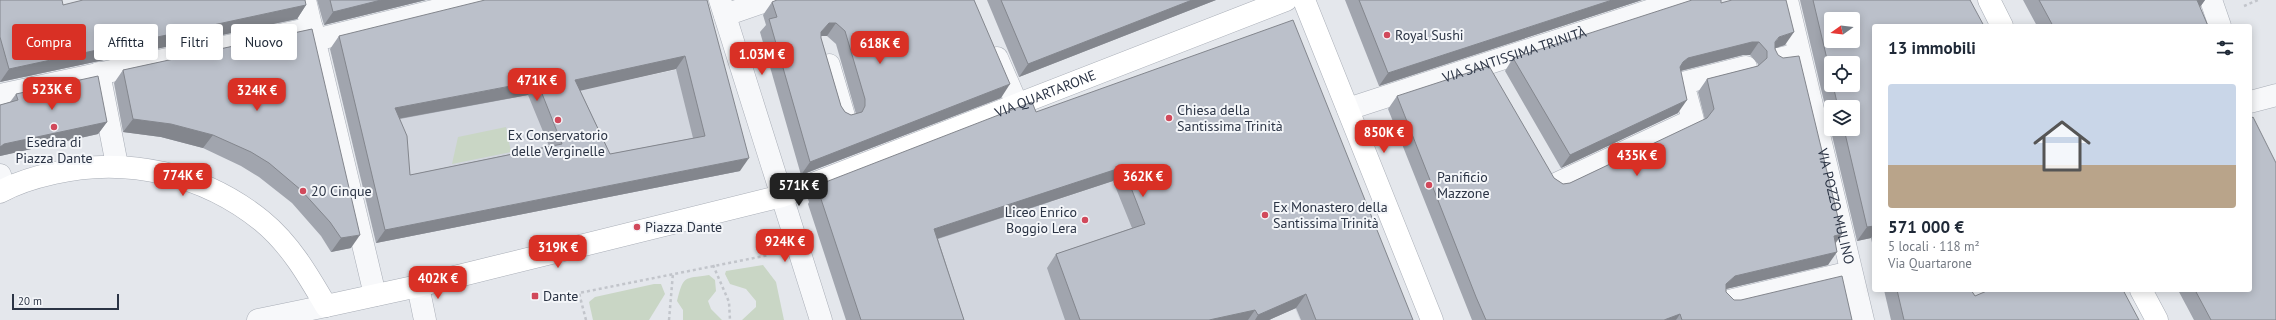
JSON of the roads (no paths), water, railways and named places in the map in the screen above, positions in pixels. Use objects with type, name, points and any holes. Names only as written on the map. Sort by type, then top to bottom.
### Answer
[{"type":"main road","name":"VIA QUARTARONE","points":[[326,306],[418,286],[782,196],[1286,0]]},
{"type":"main road","points":[[1304,0],[1432,320]]},
{"type":"main road","points":[[1989,0],[2001,24]]},
{"type":"main road","points":[[2,185],[78,167],[117,166],[169,173],[218,192],[263,222],[299,260],[326,306]]},
{"type":"main road","points":[[2142,292],[2157,320]]},
{"type":"street","points":[[305,0],[375,295]]},
{"type":"street","points":[[0,95],[99,72],[313,34],[478,0]]},
{"type":"street","points":[[769,0],[722,8],[821,320]]},
{"type":"street","name":"VIA SANTISSIMA TRINITÀ","points":[[1348,109],[1682,0]]},
{"type":"street","name":"VIA POZZO MULINO","points":[[1787,0],[1863,320]]},
{"type":"street","points":[[2211,2],[2219,24]]},
{"type":"street","points":[[991,42],[1018,104]]},
{"type":"street","points":[[824,48],[844,116]]},
{"type":"street","points":[[1778,59],[1799,54]]},
{"type":"street","points":[[1486,64],[1498,84]]},
{"type":"street","points":[[1544,164],[1556,184],[1693,120],[1683,83],[1746,68]]},
{"type":"street","points":[[99,72],[117,166]]},
{"type":"street","points":[[2252,101],[2276,95]]},
{"type":"street","points":[[1729,301],[1851,272]]},
{"type":"street","points":[[418,286],[425,320]]},
{"type":"street","points":[[258,320],[326,306]]},
{"type":"place","name":"Royal Sushi","points":[[1387,35]]},
{"type":"place","name":"Chiesa della Santissima Trinità","points":[[1169,118]]},
{"type":"place","name":"Ex Conservatorio delle Verginelle","points":[[558,120]]},
{"type":"place","name":"Esedra di Piazza Dante","points":[[54,127]]},
{"type":"place","name":"Panificio Mazzone","points":[[1429,185]]},
{"type":"place","name":"20 Cinque","points":[[303,191]]},
{"type":"place","name":"Ex Monastero della Santissima Trinità","points":[[1265,215]]},
{"type":"place","name":"Liceo Enrico Boggio Lera","points":[[1085,220]]},
{"type":"place","name":"Piazza Dante","points":[[637,227]]},
{"type":"place","name":"Dante","points":[[535,296]]}]
